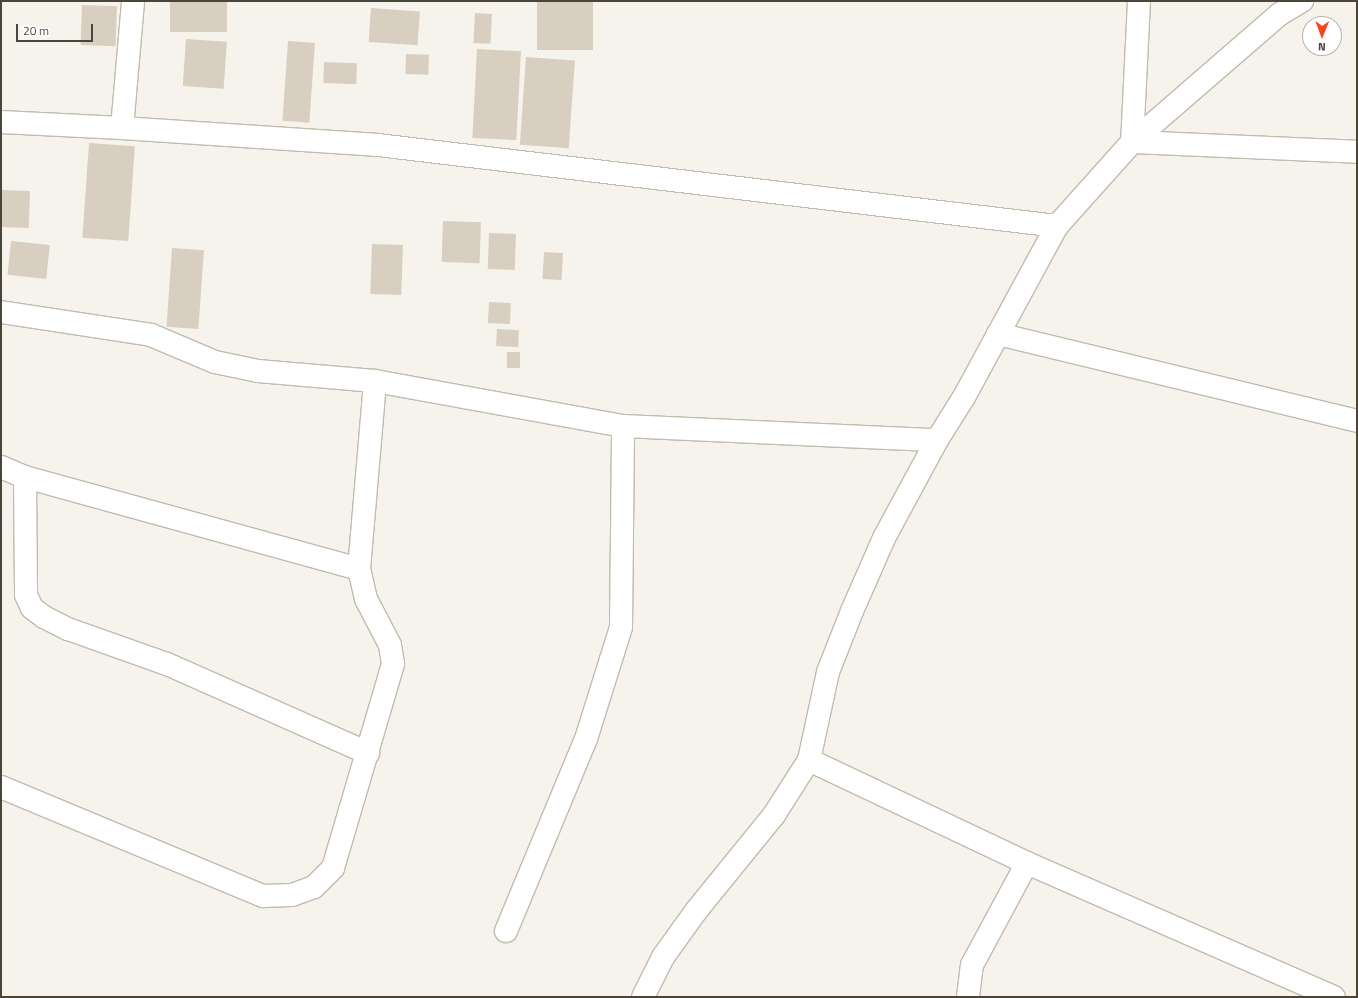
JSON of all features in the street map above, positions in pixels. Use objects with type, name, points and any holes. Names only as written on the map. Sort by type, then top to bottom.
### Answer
[{"type":"street","points":[[122,128],[133,1]]},
{"type":"street","points":[[1132,142],[1139,1]]},
{"type":"street","points":[[643,997],[663,957],[696,911],[774,815],[809,760],[828,672],[852,611],[884,538],[937,440],[964,397],[1057,226],[1132,142],[1280,14],[1302,1]]},
{"type":"street","points":[[1,122],[122,128],[378,145],[1057,226]]},
{"type":"street","points":[[1132,142],[1357,152]]},
{"type":"street","points":[[1,312],[151,335],[215,362],[258,371],[375,381],[623,426],[937,440]]},
{"type":"street","points":[[998,334],[1357,421]]},
{"type":"street","points":[[1,787],[263,896],[292,895],[314,887],[333,868],[393,664],[390,645],[366,599],[359,569],[375,381]]},
{"type":"street","points":[[506,931],[586,739],[620,627],[623,426]]},
{"type":"street","points":[[1,467],[25,476],[359,569]]},
{"type":"street","points":[[25,476],[26,595],[32,608],[44,617],[68,629],[167,664],[368,753]]},
{"type":"street","points":[[809,760],[1027,863],[1334,997]]},
{"type":"street","points":[[968,997],[972,965],[1027,863]]},
{"type":"building","points":[[170,1],[227,1],[227,32],[170,32]]},
{"type":"building","points":[[537,1],[593,1],[593,50],[537,50]]},
{"type":"building","points":[[82,5],[117,6],[116,46],[81,45]]},
{"type":"building","points":[[371,8],[420,11],[418,45],[369,42]]},
{"type":"building","points":[[475,13],[492,14],[490,44],[473,43]]},
{"type":"building","points":[[186,39],[227,42],[224,89],[183,86]]},
{"type":"building","points":[[288,41],[315,43],[309,123],[282,121]]},
{"type":"building","points":[[477,49],[521,51],[516,140],[472,138]]},
{"type":"building","points":[[406,54],[429,55],[428,75],[405,74]]},
{"type":"building","points":[[526,57],[575,60],[569,148],[520,145]]},
{"type":"building","points":[[324,62],[357,63],[356,84],[323,83]]},
{"type":"building","points":[[89,143],[135,146],[128,241],[82,238]]},
{"type":"building","points":[[1,190],[30,191],[29,228],[1,227]]},
{"type":"building","points":[[443,221],[481,222],[480,263],[442,262]]},
{"type":"building","points":[[489,233],[516,234],[515,270],[488,269]]},
{"type":"building","points":[[11,241],[50,245],[46,279],[7,275]]},
{"type":"building","points":[[372,244],[403,245],[401,295],[370,294]]},
{"type":"building","points":[[172,248],[204,250],[198,329],[166,327]]},
{"type":"building","points":[[544,252],[563,253],[562,280],[543,279]]},
{"type":"building","points":[[489,302],[511,303],[510,324],[488,323]]},
{"type":"building","points":[[497,329],[519,330],[518,347],[496,346]]},
{"type":"building","points":[[507,352],[520,352],[520,368],[507,368]]}]
